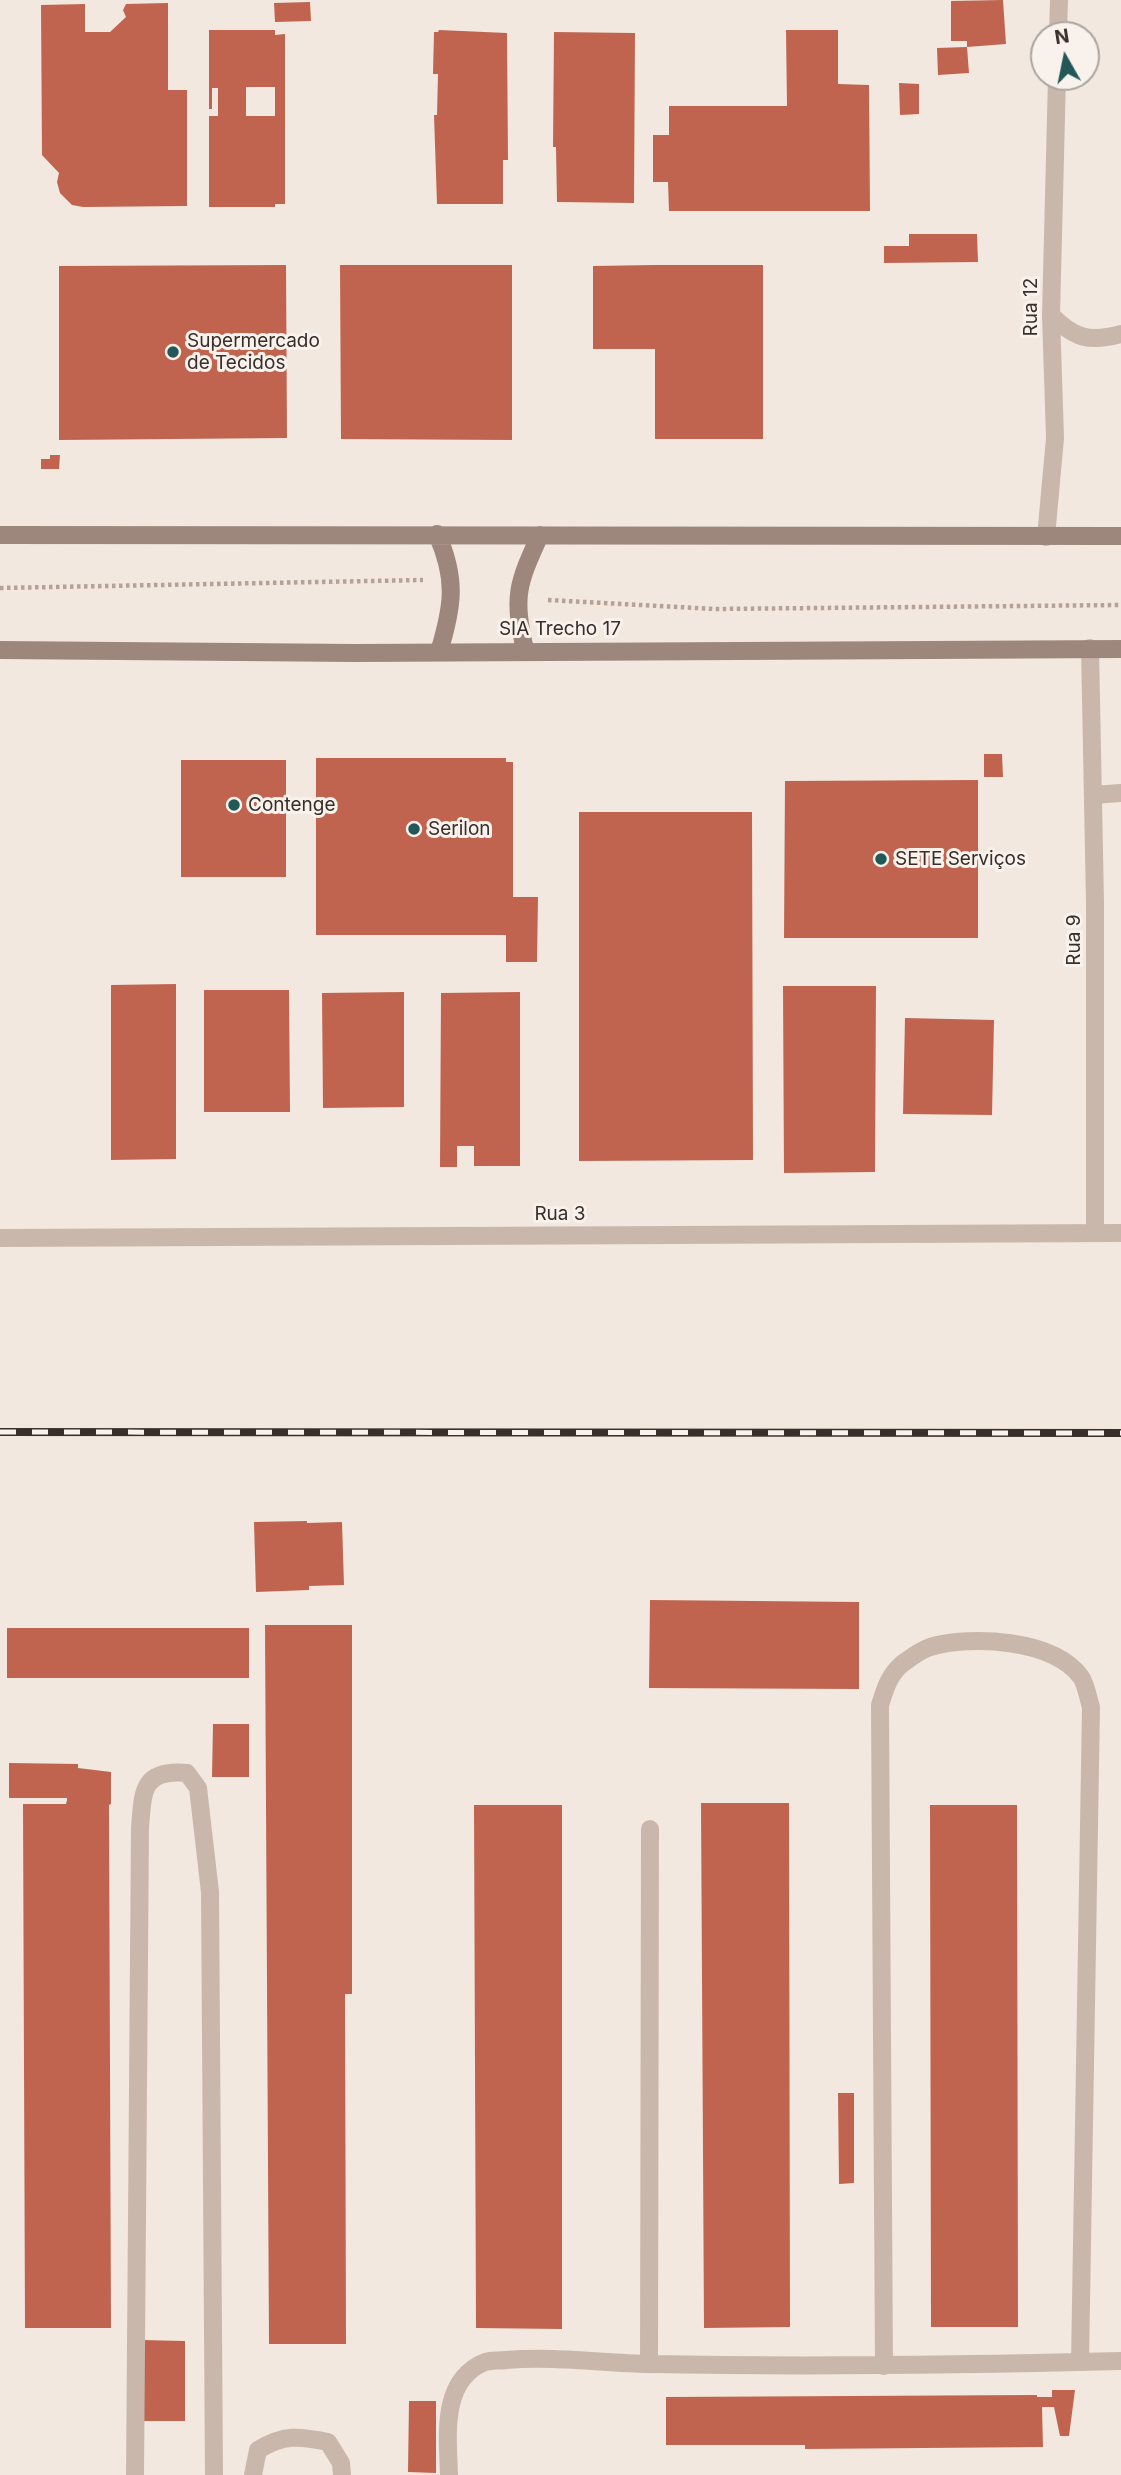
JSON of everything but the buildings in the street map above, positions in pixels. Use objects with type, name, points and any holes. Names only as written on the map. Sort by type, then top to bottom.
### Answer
[{"type":"main road","points":[[0,534],[1121,537]]},
{"type":"main road","points":[[438,534],[447,556],[452,580],[450,611],[439,652]]},
{"type":"main road","points":[[525,650],[516,598],[524,570],[540,535]]},
{"type":"main road","name":"SIA Trecho 17","points":[[0,650],[439,652],[1121,649]]},
{"type":"street","points":[[1058,21],[1059,0]]},
{"type":"street","name":"Rua 12","points":[[1046,537],[1055,438],[1051,315],[1057,91]]},
{"type":"street","points":[[1051,315],[1067,331],[1077,336],[1094,338],[1121,334]]},
{"type":"street","name":"Rua 9","points":[[1090,648],[1095,1233]]},
{"type":"street","points":[[1093,795],[1121,793]]},
{"type":"street","name":"Rua 3","points":[[0,1238],[1121,1233]]},
{"type":"street","points":[[884,2366],[880,1705],[889,1678],[902,1664],[927,1648],[955,1641],[1029,1646],[1060,1660],[1082,1677],[1091,1707],[1080,2362]]},
{"type":"street","points":[[135,2475],[139,1828],[143,1791],[148,1782],[159,1775],[187,1773],[198,1788],[210,1892],[214,2475]]},
{"type":"street","points":[[649,2364],[650,1829]]},
{"type":"street","points":[[449,2475],[448,2426],[452,2397],[465,2376],[486,2362],[533,2358],[649,2364],[884,2366],[1121,2361]]},
{"type":"street","points":[[253,2475],[258,2450],[271,2442],[298,2436],[328,2442],[341,2463],[342,2475]]},
{"type":"path","points":[[0,588],[452,580]]},
{"type":"path","points":[[516,598],[715,609],[1121,605]]},
{"type":"railway","points":[[0,1432],[1121,1433]]},
{"type":"place","name":"Supermercado de Tecidos","points":[[173,352]]},
{"type":"place","name":"Contenge","points":[[234,805]]},
{"type":"place","name":"Serilon","points":[[414,829]]},
{"type":"place","name":"SETE Serviços","points":[[881,859]]}]
